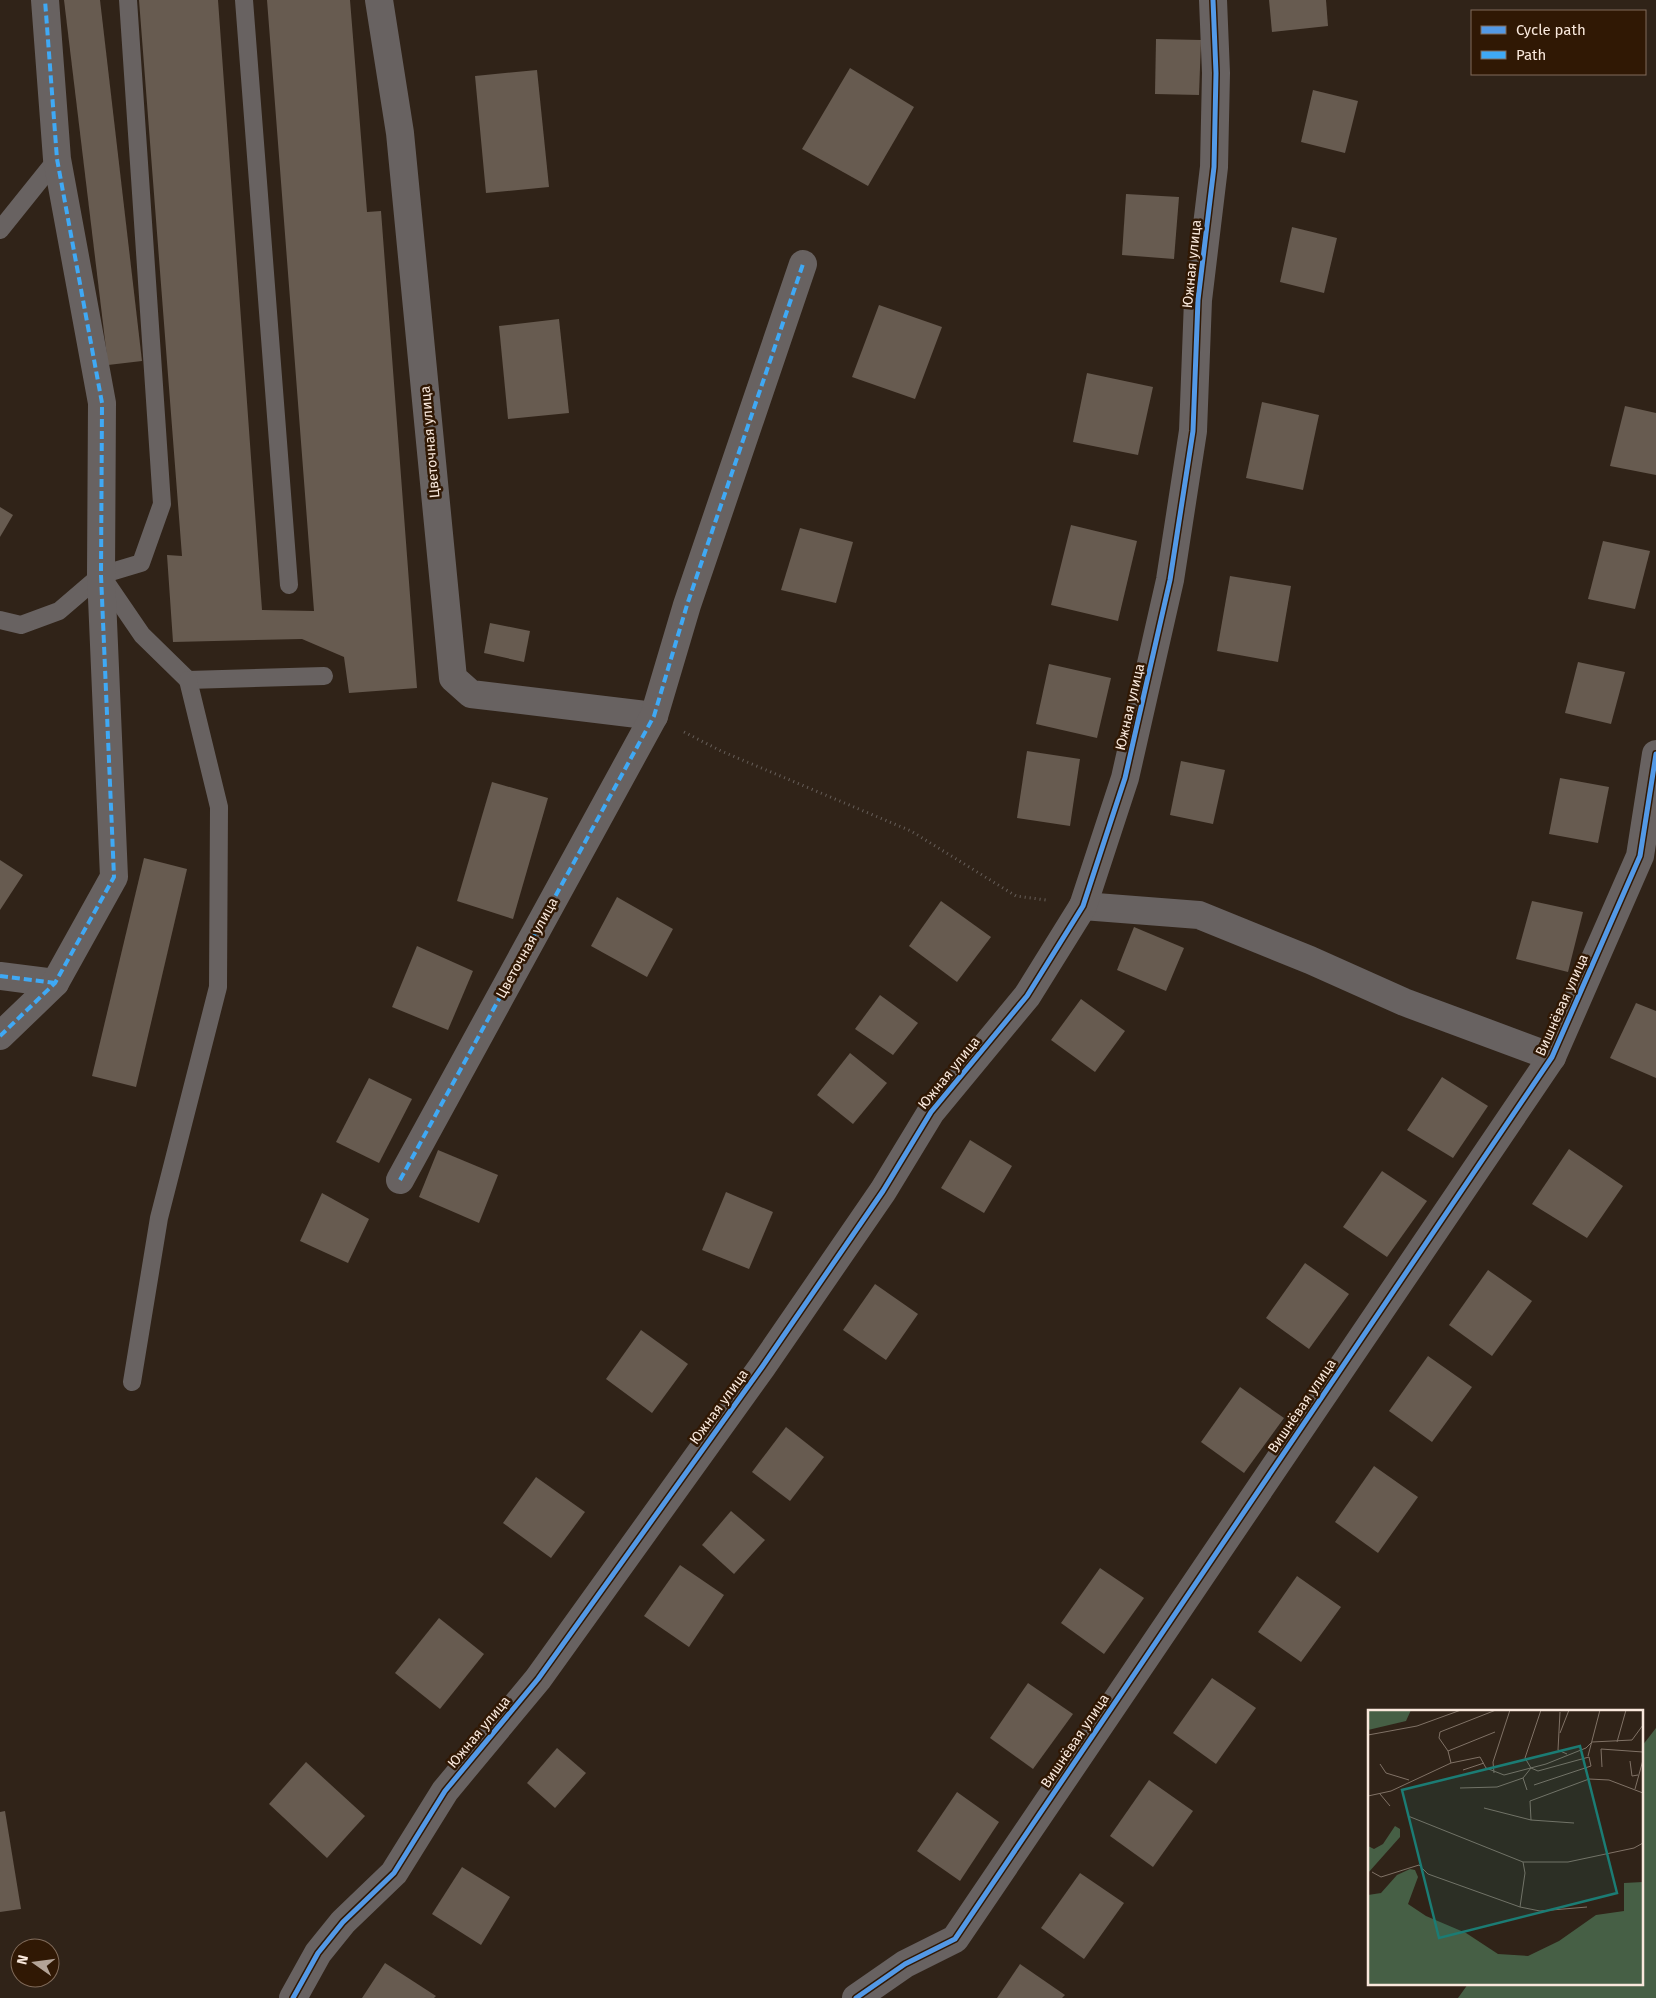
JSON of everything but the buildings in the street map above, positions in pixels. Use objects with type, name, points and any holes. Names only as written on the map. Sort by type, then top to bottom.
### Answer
[{"type":"street","points":[[0,1036],[55,983],[114,877],[102,575],[102,402],[57,159],[46,0]]},
{"type":"street","name":"Цветочная улица","points":[[379,0],[400,133],[453,678],[471,694],[654,716]]},
{"type":"street","name":"Южная улица","points":[[293,1998],[318,1953],[343,1922],[394,1874],[445,1791],[538,1679],[762,1367],[883,1191],[930,1112],[1027,996],[1084,906],[1127,768],[1170,580],[1193,431],[1198,300],[1214,167],[1216,73],[1212,0]]},
{"type":"street","name":"Цветочная улица","points":[[400,1180],[654,716],[690,595],[803,264]]},
{"type":"street","name":"Вишнёвая улица","points":[[856,1998],[906,1964],[955,1939],[1552,1057],[1640,856],[1656,754]]},
{"type":"street","points":[[1084,906],[1199,915],[1310,960],[1404,1002],[1552,1057]]},
{"type":"street","points":[[0,976],[55,983]]},
{"type":"lane","points":[[0,620],[21,624],[59,611],[102,575],[141,563],[162,504],[128,0]]},
{"type":"lane","points":[[244,0],[289,585]]},
{"type":"lane","points":[[0,230],[57,159]]},
{"type":"lane","points":[[102,575],[142,634],[188,680],[219,807],[218,987],[159,1218],[132,1382]]},
{"type":"lane","points":[[188,680],[324,676]]},
{"type":"path","points":[[654,716],[721,751],[911,831],[1016,896],[1084,906]]},
{"type":"green space","points":[[1656,1728],[1656,1998],[1458,1998],[1467,1986],[1644,1986],[1644,1743]]},
{"type":"marked path","points":[[0,1036],[55,983],[114,877],[101,575],[102,403],[57,159],[45,0]]},
{"type":"marked path","points":[[400,1180],[654,716],[687,605],[803,264]]},
{"type":"marked path","points":[[0,976],[55,983]]},
{"type":"cycle path","points":[[293,1998],[318,1953],[343,1922],[394,1873],[445,1791],[538,1679],[762,1367],[883,1191],[931,1112],[1027,996],[1083,906],[1125,778],[1170,580],[1193,431],[1198,300],[1214,167],[1216,73],[1213,0]]},
{"type":"cycle path","points":[[856,1998],[905,1964],[955,1939],[1552,1057],[1640,856],[1656,754]]}]
